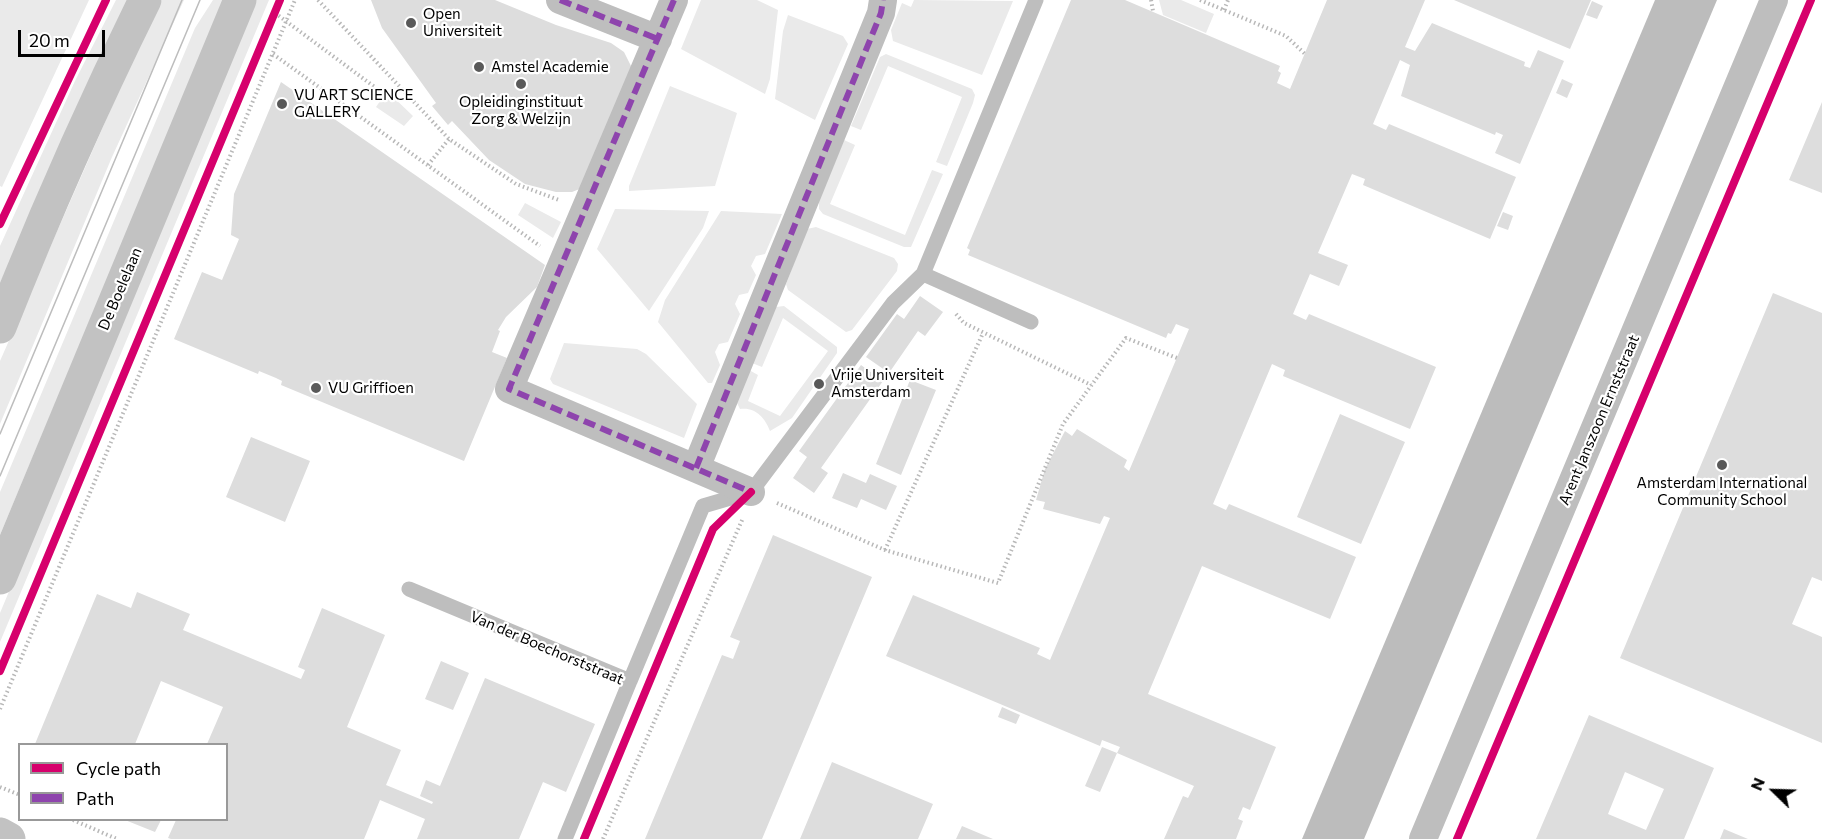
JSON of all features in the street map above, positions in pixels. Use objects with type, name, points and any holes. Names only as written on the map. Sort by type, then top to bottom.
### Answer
[{"type":"main road","points":[[0,327],[46,210],[93,104],[145,0]]},
{"type":"main road","name":"De Boelelaan","points":[[0,578],[240,0]]},
{"type":"main road","points":[[0,834],[9,839]]},
{"type":"street","points":[[560,0],[658,39]]},
{"type":"street","points":[[674,0],[509,389],[751,492]]},
{"type":"street","points":[[696,468],[881,13],[883,0]]},
{"type":"street","name":"Arent Janszoon Ernststraat","points":[[1423,839],[1774,0]]},
{"type":"lane","points":[[630,681],[704,506],[751,492],[893,303],[923,273],[1036,0]]},
{"type":"lane","points":[[923,273],[1031,322]]},
{"type":"lane","name":"Van der Boechorststraat","points":[[409,589],[630,681],[564,839]]},
{"type":"path","points":[[0,709],[295,0]]},
{"type":"path","points":[[318,0],[449,139],[516,184],[586,209]]},
{"type":"path","points":[[1151,0],[1153,12]]},
{"type":"path","points":[[1200,0],[1286,36],[1305,54]]},
{"type":"path","points":[[1224,10],[1228,0]]},
{"type":"path","points":[[275,13],[376,88]]},
{"type":"path","points":[[273,54],[564,263]]},
{"type":"path","points":[[428,165],[449,139]]},
{"type":"path","points":[[923,273],[964,323],[1091,385]]},
{"type":"path","points":[[885,550],[983,333]]},
{"type":"path","points":[[603,839],[741,522],[751,492],[885,550],[998,583],[1063,424],[1126,338],[1177,358]]},
{"type":"path","points":[[0,787],[18,794]]},
{"type":"path","points":[[77,821],[117,839]]},
{"type":"shaded area","points":[[0,0],[89,0],[2,187],[0,186]]},
{"type":"shaded area","points":[[116,0],[128,0],[0,283],[0,246],[75,81]]},
{"type":"shaded area","points":[[162,0],[184,0],[112,157],[0,424],[0,361],[139,45]]},
{"type":"shaded area","points":[[213,0],[224,0],[0,535],[0,492],[195,28]]},
{"type":"shaded area","points":[[256,0],[269,0],[0,642],[0,613]]},
{"type":"shaded area","points":[[701,0],[757,0],[778,10],[770,79],[765,94],[681,49]]},
{"type":"shaded area","points":[[914,0],[1013,1],[982,75],[893,41],[891,30],[902,3],[911,7]]},
{"type":"shaded area","points":[[1159,0],[1181,0],[1214,14],[1206,33],[1163,15]]},
{"type":"shaded area","points":[[1655,0],[1717,0],[1364,839],[1302,839]]},
{"type":"shaded area","points":[[788,15],[843,36],[848,44],[815,120],[775,99],[783,31]]},
{"type":"shaded area","points":[[886,54],[972,89],[975,95],[973,103],[947,166],[936,162],[962,97],[888,66],[861,130],[851,126],[880,57]]},
{"type":"shaded area","points":[[670,86],[737,113],[715,186],[629,191],[629,186]]},
{"type":"shaded area","points":[[387,91],[413,116],[404,126],[376,107]]},
{"type":"shaded area","points":[[844,140],[855,145],[830,204],[905,235],[932,170],[943,174],[911,247],[904,247],[823,214],[819,209],[819,201]]},
{"type":"shaded area","points":[[525,203],[561,222],[553,238],[518,215]]},
{"type":"shaded area","points":[[615,209],[709,211],[703,228],[649,311],[597,249]]},
{"type":"shaded area","points":[[721,211],[782,214],[765,254],[756,256],[751,266],[756,275],[748,293],[739,295],[735,304],[740,314],[728,342],[719,344],[715,352],[720,365],[712,383],[708,383],[658,322],[665,300]]},
{"type":"shaded area","points":[[816,227],[894,258],[898,264],[897,271],[852,330],[846,332],[788,290],[786,284],[807,229]]},
{"type":"shaded area","points":[[784,306],[837,347],[837,353],[792,418],[770,431],[759,414],[751,410],[740,409],[736,401],[749,370],[758,375],[748,401],[780,416],[828,351],[783,318],[762,367],[752,363],[776,307]]},
{"type":"shaded area","points":[[564,343],[637,349],[646,354],[697,404],[684,438],[553,384],[550,379]]},
{"type":"building","points":[[371,0],[495,0],[556,25],[611,43],[624,52],[633,70],[582,188],[572,192],[556,192],[525,184],[489,160],[452,121],[448,125],[432,106],[436,103],[382,28]]},
{"type":"building","points":[[1071,0],[1125,0],[1280,66],[1278,71],[1281,73],[1277,83],[1290,89],[1327,0],[1425,0],[1405,47],[1415,51],[1432,23],[1525,62],[1524,66],[1530,68],[1538,50],[1564,61],[1520,164],[1495,153],[1503,135],[1496,132],[1495,135],[1401,96],[1410,65],[1400,60],[1373,124],[1386,130],[1389,124],[1516,177],[1490,239],[1363,185],[1365,179],[1352,174],[1318,253],[1348,265],[1339,286],[1310,274],[1293,314],[1306,320],[1309,314],[1436,367],[1410,429],[1283,376],[1285,370],[1272,364],[1213,504],[1226,510],[1229,504],[1356,557],[1330,619],[1202,566],[1148,694],[1276,747],[1250,810],[1243,807],[1238,819],[1243,821],[1236,839],[1164,839],[1183,796],[1188,798],[1194,786],[1117,753],[1120,747],[1102,740],[1100,746],[886,656],[913,595],[1040,648],[1037,654],[1050,660],[1110,518],[1104,516],[1100,524],[1043,509],[1045,502],[1036,500],[1045,469],[1065,431],[1072,436],[1077,429],[1127,460],[1124,467],[1129,471],[1189,329],[1176,324],[1166,338],[968,255],[970,250],[967,248]]},
{"type":"building","points":[[1454,0],[1591,0],[1570,49]]},
{"type":"building","points":[[1592,1],[1603,6],[1597,19],[1586,15]]},
{"type":"building","points":[[1562,79],[1573,84],[1567,98],[1556,93]]},
{"type":"building","points":[[281,82],[545,265],[537,287],[506,317],[498,330],[500,331],[492,352],[507,358],[464,461],[281,385],[282,381],[276,378],[259,371],[258,374],[174,339],[202,272],[222,280],[239,239],[231,235],[234,194]]},
{"type":"building","points":[[1822,102],[1822,193],[1789,180]]},
{"type":"building","points":[[1503,212],[1513,216],[1508,230],[1497,226]]},
{"type":"building","points":[[1773,293],[1822,313],[1822,581],[1812,577],[1792,624],[1822,637],[1822,743],[1620,658]]},
{"type":"building","points":[[920,296],[943,312],[925,336],[918,331],[889,373],[866,357],[897,314],[904,319]]},
{"type":"building","points":[[861,365],[883,381],[821,468],[828,473],[814,493],[793,478],[807,457],[799,451]]},
{"type":"building","points":[[910,380],[936,390],[901,475],[876,464]]},
{"type":"building","points":[[1340,414],[1405,442],[1361,544],[1297,517]]},
{"type":"building","points":[[251,437],[310,461],[285,522],[226,497]]},
{"type":"building","points":[[843,473],[866,483],[870,474],[897,486],[886,510],[861,499],[857,508],[832,498]]},
{"type":"building","points":[[773,535],[872,577],[762,839],[645,839],[722,655],[733,659],[740,641],[730,637]]},
{"type":"building","points":[[137,592],[190,614],[183,630],[301,679],[305,670],[298,667],[322,608],[385,635],[347,727],[401,750],[386,785],[432,804],[433,802],[420,796],[426,780],[440,786],[485,678],[595,724],[566,792],[543,782],[519,839],[417,839],[425,819],[380,800],[364,839],[171,839],[168,838],[176,821],[228,821],[228,743],[207,743],[223,707],[161,681],[135,743],[35,743],[97,594],[131,608]]},
{"type":"building","points":[[441,661],[469,673],[453,710],[425,699]]},
{"type":"building","points":[[1002,707],[1020,715],[1016,724],[998,717]]},
{"type":"building","points":[[1589,715],[1714,768],[1684,839],[1536,839]],"holes":[[[1625,772],[1664,789],[1646,830],[1608,814]]]},
{"type":"building","points":[[1102,747],[1117,753],[1100,792],[1085,786]]},
{"type":"building","points":[[832,762],[933,804],[918,839],[800,839]]},
{"type":"building","points":[[128,821],[160,821],[155,832]]},
{"type":"building","points":[[962,826],[993,839],[956,839]]},
{"type":"building","points":[[1724,829],[1748,839],[1720,839]]},
{"type":"tram line","points":[[0,434],[182,0]]},
{"type":"tram line","points":[[0,476],[200,0]]},
{"type":"marked path","points":[[560,0],[658,39]]},
{"type":"marked path","points":[[674,0],[509,389],[751,492]]},
{"type":"marked path","points":[[696,468],[881,13],[883,0]]},
{"type":"cycle path","points":[[0,224],[106,0]]},
{"type":"cycle path","points":[[0,671],[280,0]]},
{"type":"cycle path","points":[[1457,839],[1811,0]]},
{"type":"cycle path","points":[[584,839],[713,529],[751,492]]},
{"type":"place","name":"Open Universiteit","points":[[411,23]]},
{"type":"place","name":"Amstel Academie","points":[[479,67]]},
{"type":"place","name":"Opleidinginstituut Zorg & Welzijn","points":[[521,84]]},
{"type":"place","name":"VU ART SCIENCE GALLERY","points":[[282,104]]},
{"type":"place","name":"Vrije Universiteit Amsterdam","points":[[819,384]]},
{"type":"place","name":"VU Griffioen","points":[[316,388]]},
{"type":"place","name":"Amsterdam International Community School","points":[[1722,465]]}]
